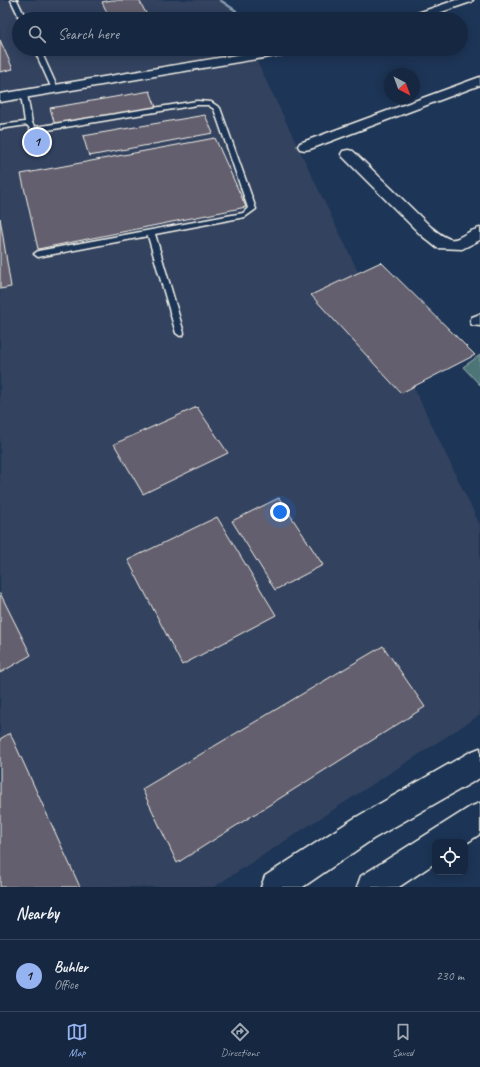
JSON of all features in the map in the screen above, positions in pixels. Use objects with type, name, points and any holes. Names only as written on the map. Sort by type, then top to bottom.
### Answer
[{"type":"main road","points":[[276,887],[363,829],[480,762]]},
{"type":"main road","points":[[446,839],[480,817]]},
{"type":"main road","points":[[372,887],[432,848]]},
{"type":"street","points":[[431,12],[467,0]]},
{"type":"street","points":[[0,98],[254,56]]},
{"type":"street","points":[[305,146],[480,81]]},
{"type":"street","points":[[348,154],[426,231],[442,244],[462,244],[480,233]]},
{"type":"lane","points":[[14,0],[20,12]]},
{"type":"lane","points":[[40,56],[55,89]]},
{"type":"lane","points":[[24,94],[30,123],[33,129],[42,129],[197,103],[209,103],[217,108],[252,209],[245,215],[38,254]]},
{"type":"lane","points":[[0,127],[30,123]]},
{"type":"lane","points":[[151,233],[180,333]]},
{"type":"shaded area","points":[[0,0],[223,0],[229,4],[233,12],[12,12],[12,56],[254,56],[480,525],[480,715],[214,887],[0,887]]},
{"type":"green space","points":[[480,355],[480,385],[463,367]]},
{"type":"building","points":[[112,0],[139,0],[145,12],[107,12],[102,2]]},
{"type":"building","points":[[0,40],[13,69],[0,72]]},
{"type":"building","points":[[150,91],[156,107],[55,125],[50,108]]},
{"type":"building","points":[[205,115],[213,133],[89,156],[83,136]]},
{"type":"building","points":[[215,138],[246,207],[38,249],[21,174]]},
{"type":"building","points":[[0,218],[11,287],[0,289]]},
{"type":"building","points":[[381,262],[475,355],[401,393],[311,295]]},
{"type":"building","points":[[197,407],[228,453],[143,494],[114,444]]},
{"type":"building","points":[[279,498],[323,565],[275,590],[232,521]]},
{"type":"building","points":[[217,517],[276,615],[182,665],[128,560]]},
{"type":"building","points":[[0,593],[31,655],[0,673]]},
{"type":"building","points":[[383,646],[425,707],[177,863],[142,789]]},
{"type":"building","points":[[10,733],[80,887],[0,887],[0,739]]},
{"type":"waterway","points":[[220,0],[236,12]]},
{"type":"place","name":"Buhler","points":[[37,142]]}]
